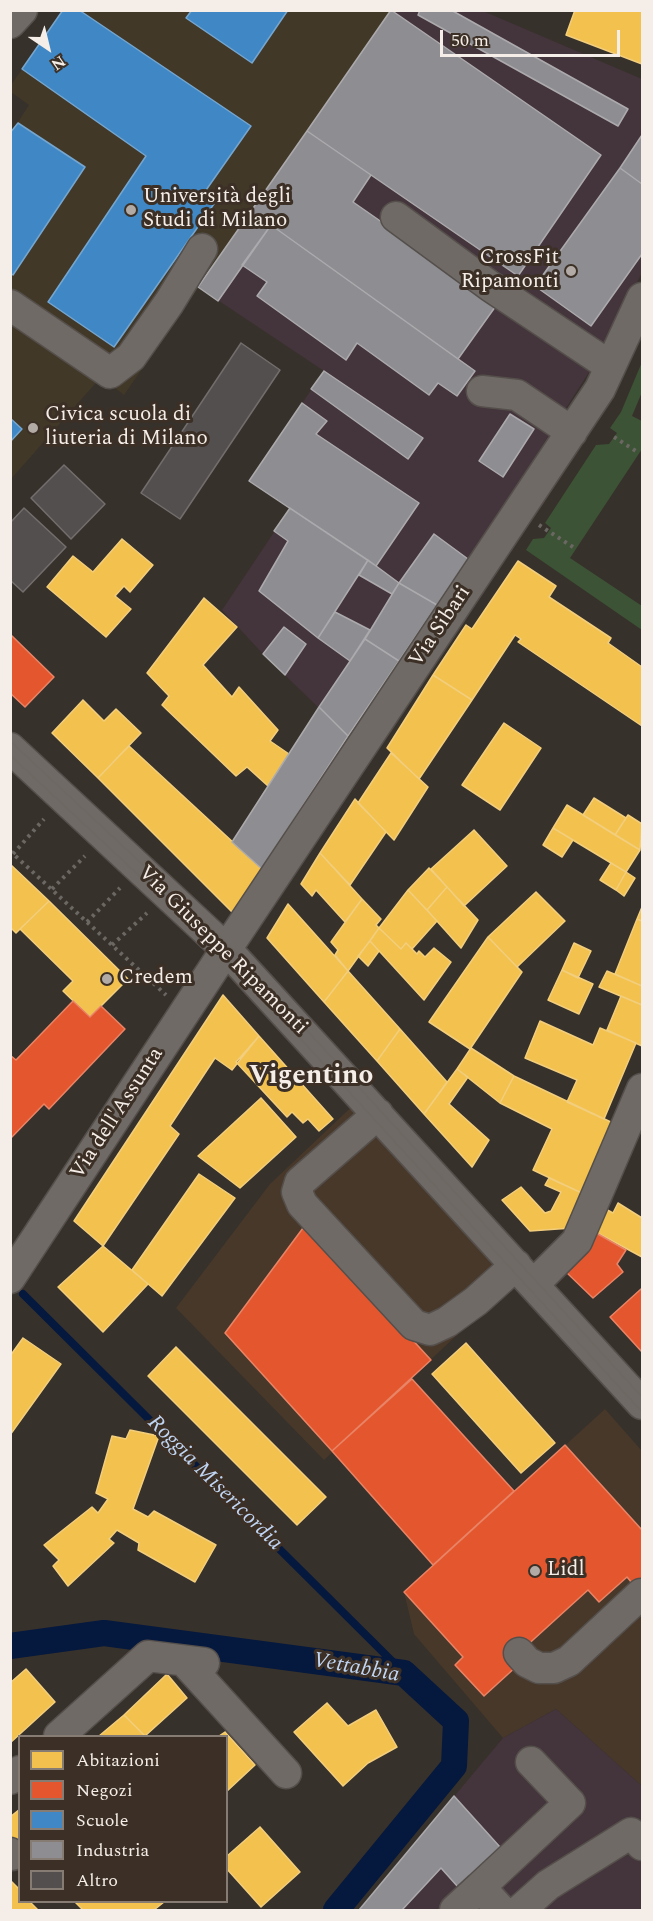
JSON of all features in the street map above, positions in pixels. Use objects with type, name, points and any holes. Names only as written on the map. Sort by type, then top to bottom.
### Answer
[{"type":"street","points":[[10,23],[22,10]]},
{"type":"street","points":[[396,217],[499,292],[610,366]]},
{"type":"street","points":[[10,305],[110,373],[131,357],[202,249]]},
{"type":"street","name":"Via Sibari","points":[[226,949],[600,389],[642,298]]},
{"type":"street","points":[[482,391],[517,395],[572,432]]},
{"type":"street","name":"Via Giuseppe Ripamonti","points":[[10,748],[226,949],[642,1404]]},
{"type":"street","name":"Via dell'Assunta","points":[[10,1278],[226,949]]},
{"type":"street","points":[[378,1114],[300,1182],[297,1192],[302,1204],[414,1324],[430,1330],[447,1323],[476,1301],[525,1274],[577,1241],[634,1134],[642,1089]]},
{"type":"street","points":[[519,1653],[527,1662],[539,1668],[554,1668],[569,1661],[641,1594]]},
{"type":"street","points":[[64,1735],[148,1656],[194,1662],[286,1773]]},
{"type":"street","points":[[455,1911],[570,1803],[531,1762]]},
{"type":"street","points":[[520,1911],[548,1885],[631,1833],[642,1845]]},
{"type":"street","points":[[480,1887],[501,1911]]},
{"type":"path","points":[[614,437],[639,453]]},
{"type":"path","points":[[519,511],[576,549]]},
{"type":"path","points":[[44,819],[12,852],[185,1013]]},
{"type":"path","points":[[52,889],[85,856]]},
{"type":"path","points":[[87,922],[120,888]]},
{"type":"path","points":[[112,945],[147,913]]},
{"type":"shaded area","name":"Università degli Studi di Milano","points":[[63,11],[390,11],[124,395],[101,377],[11,479],[11,133],[29,105],[11,92],[11,85]]},
{"type":"shaded area","points":[[390,11],[483,11],[642,79],[642,273],[591,369],[507,501],[348,736],[263,654],[222,610],[290,508],[249,481],[324,371],[198,287]]},
{"type":"shaded area","points":[[362,1097],[523,1273],[324,1460],[176,1308],[270,1184]]},
{"type":"shaded area","points":[[605,1409],[642,1451],[642,1786],[556,1709],[503,1738],[414,1634],[404,1592]]},
{"type":"shaded area","points":[[556,1709],[642,1786],[642,1910],[359,1910],[503,1738]]},
{"type":"green space","points":[[642,362],[642,392],[632,416],[642,421],[642,449],[570,558],[642,606],[642,630],[526,550],[533,539],[544,538],[551,528],[545,523],[596,445],[609,444],[617,433],[610,428],[621,412]]},
{"type":"building: Abitazioni","points":[[575,10],[642,10],[642,64],[566,35]]},
{"type":"building: Abitazioni","points":[[122,539],[153,565],[130,592],[124,586],[115,596],[131,609],[106,637],[47,587],[73,556],[93,572]]},
{"type":"building: Abitazioni","points":[[518,561],[556,586],[549,597],[611,638],[608,643],[642,667],[642,726],[518,642],[521,639],[515,635],[472,700],[433,675],[466,625],[472,629]]},
{"type":"building: Abitazioni","points":[[204,598],[237,627],[203,665],[232,697],[239,687],[278,730],[270,741],[289,754],[268,786],[247,767],[236,776],[162,705],[169,696],[147,673]]},
{"type":"building: Abitazioni","points":[[433,675],[472,700],[419,779],[387,748]]},
{"type":"building: Abitazioni","points":[[83,700],[104,721],[116,709],[141,733],[98,778],[52,733]]},
{"type":"building: Abitazioni","points":[[504,723],[541,748],[500,810],[462,785]]},
{"type":"building: Abitazioni","points":[[129,746],[262,869],[233,913],[98,778]]},
{"type":"building: Abitazioni","points":[[391,753],[428,787],[394,840],[358,803]]},
{"type":"building: Abitazioni","points":[[594,798],[626,818],[615,835],[583,815]]},
{"type":"building: Abitazioni","points":[[355,799],[386,832],[350,885],[320,853]]},
{"type":"building: Abitazioni","points":[[567,805],[640,850],[626,872],[553,828]]},
{"type":"building: Abitazioni","points":[[628,815],[642,824],[640,850],[615,835]]},
{"type":"building: Abitazioni","points":[[553,828],[573,840],[562,857],[543,845]]},
{"type":"building: Abitazioni","points":[[474,830],[507,866],[464,906],[431,869]]},
{"type":"building: Abitazioni","points":[[320,853],[362,899],[345,922],[316,890],[312,896],[301,884]]},
{"type":"building: Abitazioni","points":[[611,863],[626,872],[616,890],[600,880]]},
{"type":"building: Abitazioni","points":[[10,864],[49,901],[16,933],[10,927]]},
{"type":"building: Abitazioni","points":[[429,868],[447,887],[427,910],[408,890]]},
{"type":"building: Abitazioni","points":[[626,872],[635,878],[624,896],[616,890]]},
{"type":"building: Abitazioni","points":[[447,887],[478,920],[461,948],[427,910]]},
{"type":"building: Abitazioni","points":[[408,890],[437,921],[412,949],[406,943],[401,949],[379,928]]},
{"type":"building: Abitazioni","points":[[536,892],[565,921],[517,967],[488,937]]},
{"type":"building: Abitazioni","points":[[362,899],[381,919],[376,925],[379,928],[348,971],[335,955],[338,950],[331,942]]},
{"type":"building: Abitazioni","points":[[49,901],[128,979],[90,1017],[63,991],[73,981],[20,929]]},
{"type":"building: Abitazioni","points":[[288,904],[348,971],[324,1002],[267,938]]},
{"type":"building: Abitazioni","points":[[642,907],[642,921],[637,919]]},
{"type":"building: Abitazioni","points":[[637,919],[642,921],[642,986],[615,974]]},
{"type":"building: Abitazioni","points":[[379,928],[401,949],[406,943],[417,954],[419,951],[425,957],[434,948],[451,962],[424,1000],[370,941]]},
{"type":"building: Abitazioni","points":[[488,937],[522,972],[470,1049],[429,1022]]},
{"type":"building: Abitazioni","points":[[370,941],[379,951],[368,966],[358,956]]},
{"type":"building: Abitazioni","points":[[574,943],[591,951],[578,978],[562,970]]},
{"type":"building: Abitazioni","points":[[562,970],[593,984],[579,1014],[548,1000]]},
{"type":"building: Abitazioni","points":[[348,971],[400,1029],[377,1061],[324,1002]]},
{"type":"building: Abitazioni","points":[[607,971],[642,986],[642,1005],[599,987]]},
{"type":"building: Abitazioni","points":[[223,995],[259,1036],[232,1070],[215,1058],[170,1126],[179,1134],[103,1246],[74,1221]]},
{"type":"building: Abitazioni","points":[[621,996],[642,1005],[642,1046],[607,1030]]},
{"type":"building: Abitazioni","points":[[540,1021],[593,1045],[600,1028],[636,1043],[604,1119],[567,1102],[577,1080],[525,1058]]},
{"type":"building: Abitazioni","points":[[400,1029],[447,1082],[424,1114],[377,1061]]},
{"type":"building: Abitazioni","points":[[259,1036],[333,1119],[319,1131],[308,1119],[303,1123],[292,1112],[287,1117],[236,1062]]},
{"type":"building: Abitazioni","points":[[471,1048],[514,1076],[500,1103],[457,1069]]},
{"type":"building: Abitazioni","points":[[457,1069],[468,1077],[449,1104],[489,1140],[472,1167],[424,1114]]},
{"type":"building: Abitazioni","points":[[514,1076],[615,1124],[586,1195],[533,1170],[552,1129],[500,1103]]},
{"type":"building: Abitazioni","points":[[261,1098],[296,1137],[240,1188],[198,1156]]},
{"type":"building: Abitazioni","points":[[199,1174],[235,1198],[162,1296],[132,1270]]},
{"type":"building: Abitazioni","points":[[549,1178],[586,1195],[572,1228],[530,1231],[502,1200],[521,1187],[545,1213],[551,1211],[561,1192],[545,1185]]},
{"type":"building: Abitazioni","points":[[618,1203],[642,1218],[642,1257],[590,1229],[600,1206],[613,1213]]},
{"type":"building: Abitazioni","points":[[103,1246],[148,1284],[103,1332],[58,1287]]},
{"type":"building: Abitazioni","points":[[23,1338],[61,1364],[10,1435],[10,1356]]},
{"type":"building: Abitazioni","points":[[466,1343],[555,1443],[521,1473],[432,1374]]},
{"type":"building: Abitazioni","points":[[176,1347],[326,1497],[297,1525],[148,1376]]},
{"type":"building: Abitazioni","points":[[130,1430],[159,1436],[133,1509],[148,1517],[154,1511],[216,1545],[195,1582],[138,1550],[139,1543],[117,1530],[109,1539],[114,1543],[68,1586],[53,1566],[59,1560],[44,1545],[92,1507],[98,1513],[108,1499],[96,1493],[112,1436],[126,1439]]},
{"type":"building: Abitazioni","points":[[26,1669],[55,1702],[10,1743],[10,1683]]},
{"type":"building: Abitazioni","points":[[167,1674],[187,1698],[146,1735],[124,1715]]},
{"type":"building: Abitazioni","points":[[327,1703],[348,1726],[376,1710],[397,1747],[368,1763],[343,1786],[294,1732]]},
{"type":"building: Abitazioni","points":[[124,1715],[144,1735],[100,1735]]},
{"type":"building: Abitazioni","points":[[228,1735],[255,1765],[228,1790]]},
{"type":"building: Abitazioni","points":[[18,1811],[18,1854],[10,1847],[10,1817]]},
{"type":"building: Abitazioni","points":[[260,1827],[300,1872],[261,1907],[228,1870],[228,1855]]},
{"type":"building: Abitazioni","points":[[10,1880],[18,1888],[18,1903],[31,1903],[38,1910],[10,1910]]},
{"type":"building: Abitazioni","points":[[76,1903],[163,1903],[154,1910],[83,1910]]},
{"type":"building: Negozi","points":[[10,634],[54,677],[25,707],[10,693]]},
{"type":"building: Negozi","points":[[73,1001],[90,1017],[101,1006],[125,1029],[49,1109],[44,1104],[10,1139],[10,1055],[16,1060]]},
{"type":"building: Negozi","points":[[306,1224],[431,1360],[332,1451],[225,1333]]},
{"type":"building: Negozi","points":[[591,1230],[626,1250],[617,1264],[623,1272],[593,1298],[566,1272]]},
{"type":"building: Negozi","points":[[641,1289],[642,1291],[642,1352],[610,1317]]},
{"type":"building: Negozi","points":[[412,1379],[514,1491],[433,1565],[332,1451]]},
{"type":"building: Negozi","name":"Lidl","points":[[565,1445],[642,1530],[642,1595],[627,1577],[599,1602],[588,1590],[512,1659],[518,1665],[484,1696],[455,1665],[463,1657],[404,1592]]},
{"type":"building: Scuole","points":[[63,10],[79,10],[251,126],[204,193],[216,201],[114,347],[48,302],[146,156],[22,69]]},
{"type":"building: Scuole","points":[[192,10],[288,10],[252,63],[186,18]]},
{"type":"building: Scuole","points":[[18,123],[85,167],[13,275],[10,273],[10,133]]},
{"type":"building: Scuole","points":[[10,418],[22,429],[10,442]]},
{"type":"building: Industria","points":[[391,10],[601,155],[518,276],[307,131]]},
{"type":"building: Industria","points":[[420,10],[451,10],[628,109],[618,126],[418,15]]},
{"type":"building: Industria","points":[[307,131],[371,175],[353,202],[498,303],[458,359],[271,225],[218,301],[198,287]]},
{"type":"building: Industria","points":[[642,135],[642,184],[620,168]]},
{"type":"building: Industria","points":[[620,168],[642,184],[642,254],[591,326],[535,286]]},
{"type":"building: Industria","points":[[271,225],[475,371],[457,396],[438,383],[429,395],[357,343],[346,360],[257,296],[267,282],[242,265]]},
{"type":"building: Industria","points":[[324,371],[423,438],[408,459],[311,389]]},
{"type":"building: Industria","points":[[302,403],[327,421],[316,434],[419,503],[376,566],[249,481]]},
{"type":"building: Industria","points":[[510,414],[534,429],[503,477],[479,461]]},
{"type":"building: Industria","points":[[290,508],[368,560],[318,638],[259,591],[288,541],[274,531]]},
{"type":"building: Industria","points":[[434,534],[468,559],[437,605],[399,583]]},
{"type":"building: Industria","points":[[368,560],[399,583],[392,594],[359,575]]},
{"type":"building: Industria","points":[[399,583],[437,605],[399,661],[365,639]]},
{"type":"building: Industria","points":[[335,612],[370,630],[350,661],[318,638]]},
{"type":"building: Industria","points":[[284,627],[306,644],[285,675],[263,654]]},
{"type":"building: Industria","points":[[365,639],[399,661],[348,736],[319,707]]},
{"type":"building: Industria","points":[[319,707],[348,736],[262,869],[232,842]]},
{"type":"building: Industria","points":[[454,1796],[500,1847],[458,1887],[441,1868],[402,1910],[359,1910]]},
{"type":"building: Altro","points":[[241,343],[280,370],[180,519],[141,493]]},
{"type":"building: Altro","points":[[64,465],[105,504],[71,539],[31,498]]},
{"type":"building: Altro","points":[[24,508],[66,547],[23,592],[10,580],[10,523]]},
{"type":"waterway","name":"Roggia Misericordia","points":[[23,1294],[404,1673]]},
{"type":"waterway","name":"Vettabbia","points":[[10,1646],[104,1633],[404,1673],[456,1721],[454,1766],[336,1910]]},
{"type":"tram line","points":[[10,741],[229,945],[642,1397]]},
{"type":"tram line","points":[[10,755],[223,954],[642,1412]]},
{"type":"place","name":"Università degli Studi di Milano","points":[[131,210]]},
{"type":"place","name":"CrossFit Ripamonti","points":[[571,271]]},
{"type":"place","name":"Civica scuola di liuteria di Milano","points":[[33,428]]},
{"type":"place","name":"Credem","points":[[107,979]]},
{"type":"place","name":"Lidl","points":[[535,1571]]},
{"type":"district","name":"Vigentino","points":[[311,1078]]}]
